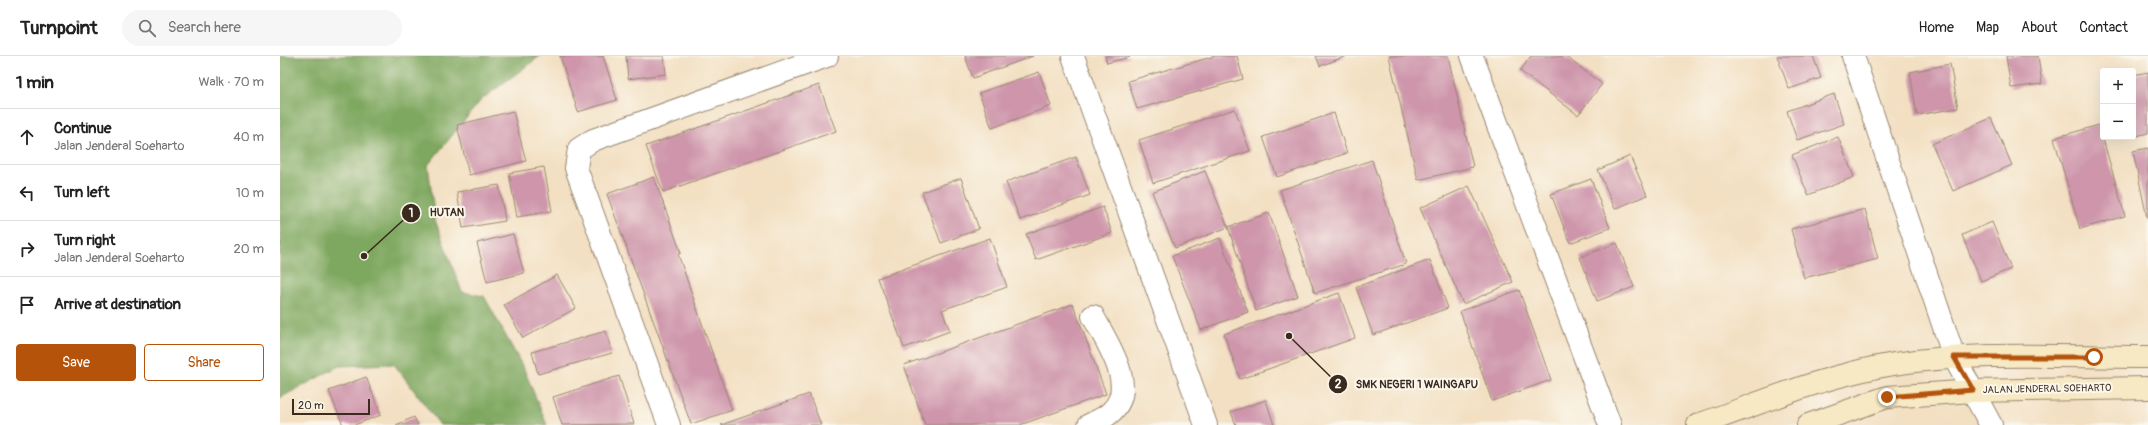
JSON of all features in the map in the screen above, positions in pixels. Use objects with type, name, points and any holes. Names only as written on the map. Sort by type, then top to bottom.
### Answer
[{"type":"main road","points":[[1698,425],[1829,378],[1894,364],[1954,357],[2148,357]]},
{"type":"main road","name":"JALAN JENDERAL SOEHARTO","points":[[1808,425],[1887,397],[1973,390],[2148,388]]},
{"type":"street","points":[[669,425],[576,168],[579,149],[593,140],[827,56]]},
{"type":"street","points":[[1073,56],[1206,425]]},
{"type":"street","points":[[1472,56],[1610,425]]},
{"type":"street","points":[[1853,56],[1954,357],[1991,425]]},
{"type":"street","points":[[1089,425],[1112,412],[1120,399],[1122,389],[1122,378],[1119,369],[1093,316]]},
{"type":"green space","points":[[280,56],[540,56],[481,100],[428,165],[435,220],[462,292],[484,296],[524,369],[547,425],[440,425],[394,364],[339,366],[280,398]]},
{"type":"building","points":[[560,56],[603,56],[617,100],[578,112]]},
{"type":"building","points":[[626,56],[664,56],[666,74],[628,79]]},
{"type":"building","points":[[965,56],[1033,56],[973,78]]},
{"type":"building","points":[[1105,56],[1130,56],[1130,57],[1107,63]]},
{"type":"building","points":[[1215,56],[1237,56],[1243,79],[1137,109],[1128,81]]},
{"type":"building","points":[[1316,56],[1347,56],[1320,66]]},
{"type":"building","points":[[1389,56],[1448,56],[1473,167],[1418,180]]},
{"type":"building","points":[[1531,56],[1565,56],[1602,84],[1578,115],[1520,71]]},
{"type":"building","points":[[1777,56],[1813,56],[1821,78],[1789,89]]},
{"type":"building","points":[[2006,56],[2038,56],[2042,84],[2011,88]]},
{"type":"building","points":[[1950,64],[1958,108],[1917,115],[1910,72]]},
{"type":"building","points":[[1039,72],[1051,106],[992,128],[979,93]]},
{"type":"building","points":[[2148,72],[2148,133],[2136,136],[2136,104],[2136,74]]},
{"type":"building","points":[[819,85],[836,131],[663,192],[646,146]]},
{"type":"building","points":[[1834,94],[1844,124],[1797,140],[1787,111]]},
{"type":"building","points":[[1235,109],[1250,151],[1153,183],[1139,140]]},
{"type":"building","points":[[513,111],[526,161],[469,175],[457,125]]},
{"type":"building","points":[[1334,113],[1347,153],[1277,177],[1263,137]]},
{"type":"building","points":[[1991,118],[2012,165],[1953,191],[1932,144]]},
{"type":"building","points":[[2099,125],[2100,140],[2103,140],[2125,216],[2080,229],[2054,138]]},
{"type":"building","points":[[1838,137],[1854,177],[1808,195],[1792,155]]},
{"type":"building","points":[[2148,148],[2148,218],[2147,218],[2133,151]]},
{"type":"building","points":[[1630,156],[1647,195],[1615,209],[1598,170]]},
{"type":"building","points":[[1076,157],[1090,195],[1020,220],[1006,182]]},
{"type":"building","points":[[1372,160],[1406,264],[1315,293],[1280,190]]},
{"type":"building","points":[[544,167],[552,211],[517,217],[509,173]]},
{"type":"building","points":[[1205,171],[1228,227],[1175,248],[1152,192]]},
{"type":"building","points":[[654,177],[681,253],[678,254],[732,410],[691,424],[607,194]]},
{"type":"building","points":[[961,178],[979,229],[941,243],[922,192]]},
{"type":"building","points":[[1591,179],[1610,228],[1570,243],[1551,194]]},
{"type":"building","points":[[499,185],[505,221],[463,228],[457,192]]},
{"type":"building","points":[[1469,186],[1513,282],[1463,304],[1420,208]]},
{"type":"building","points":[[1103,207],[1112,233],[1036,260],[1026,234]]},
{"type":"building","points":[[1865,209],[1878,259],[1804,278],[1791,229]]},
{"type":"building","points":[[1269,213],[1298,296],[1256,311],[1228,227]]},
{"type":"building","points":[[1992,222],[2011,269],[1981,281],[1962,235]]},
{"type":"building","points":[[513,234],[524,273],[487,282],[477,243]]},
{"type":"building","points":[[990,238],[1007,287],[942,310],[950,331],[904,348],[878,278]]},
{"type":"building","points":[[1220,238],[1248,312],[1201,330],[1172,256]]},
{"type":"building","points":[[1617,243],[1634,287],[1597,301],[1580,257]]},
{"type":"building","points":[[1430,260],[1448,308],[1373,335],[1356,287]]},
{"type":"building","points":[[557,275],[576,308],[523,338],[504,305]]},
{"type":"building","points":[[1519,290],[1551,380],[1492,401],[1460,311]]},
{"type":"building","points":[[1339,293],[1355,338],[1240,379],[1224,334]]},
{"type":"building","points":[[1073,304],[1106,394],[1020,425],[925,425],[904,365]]},
{"type":"building","points":[[606,331],[612,353],[538,374],[532,352]]},
{"type":"building","points":[[619,376],[634,424],[562,425],[553,397]]},
{"type":"building","points":[[366,377],[381,415],[354,425],[343,425],[329,391]]},
{"type":"building","points":[[809,394],[821,425],[721,425]]},
{"type":"building","points":[[1266,400],[1274,425],[1236,425],[1231,412]]},
{"type":"building","points":[[414,417],[418,425],[396,425]]},
{"type":"place","name":"HUTAN","points":[[364,256]]},
{"type":"place","name":"SMK NEGERI 1 WAINGAPU","points":[[1289,336]]},
{"type":"route","points":[[1887,397],[1973,390],[1954,357],[2094,357]]}]
